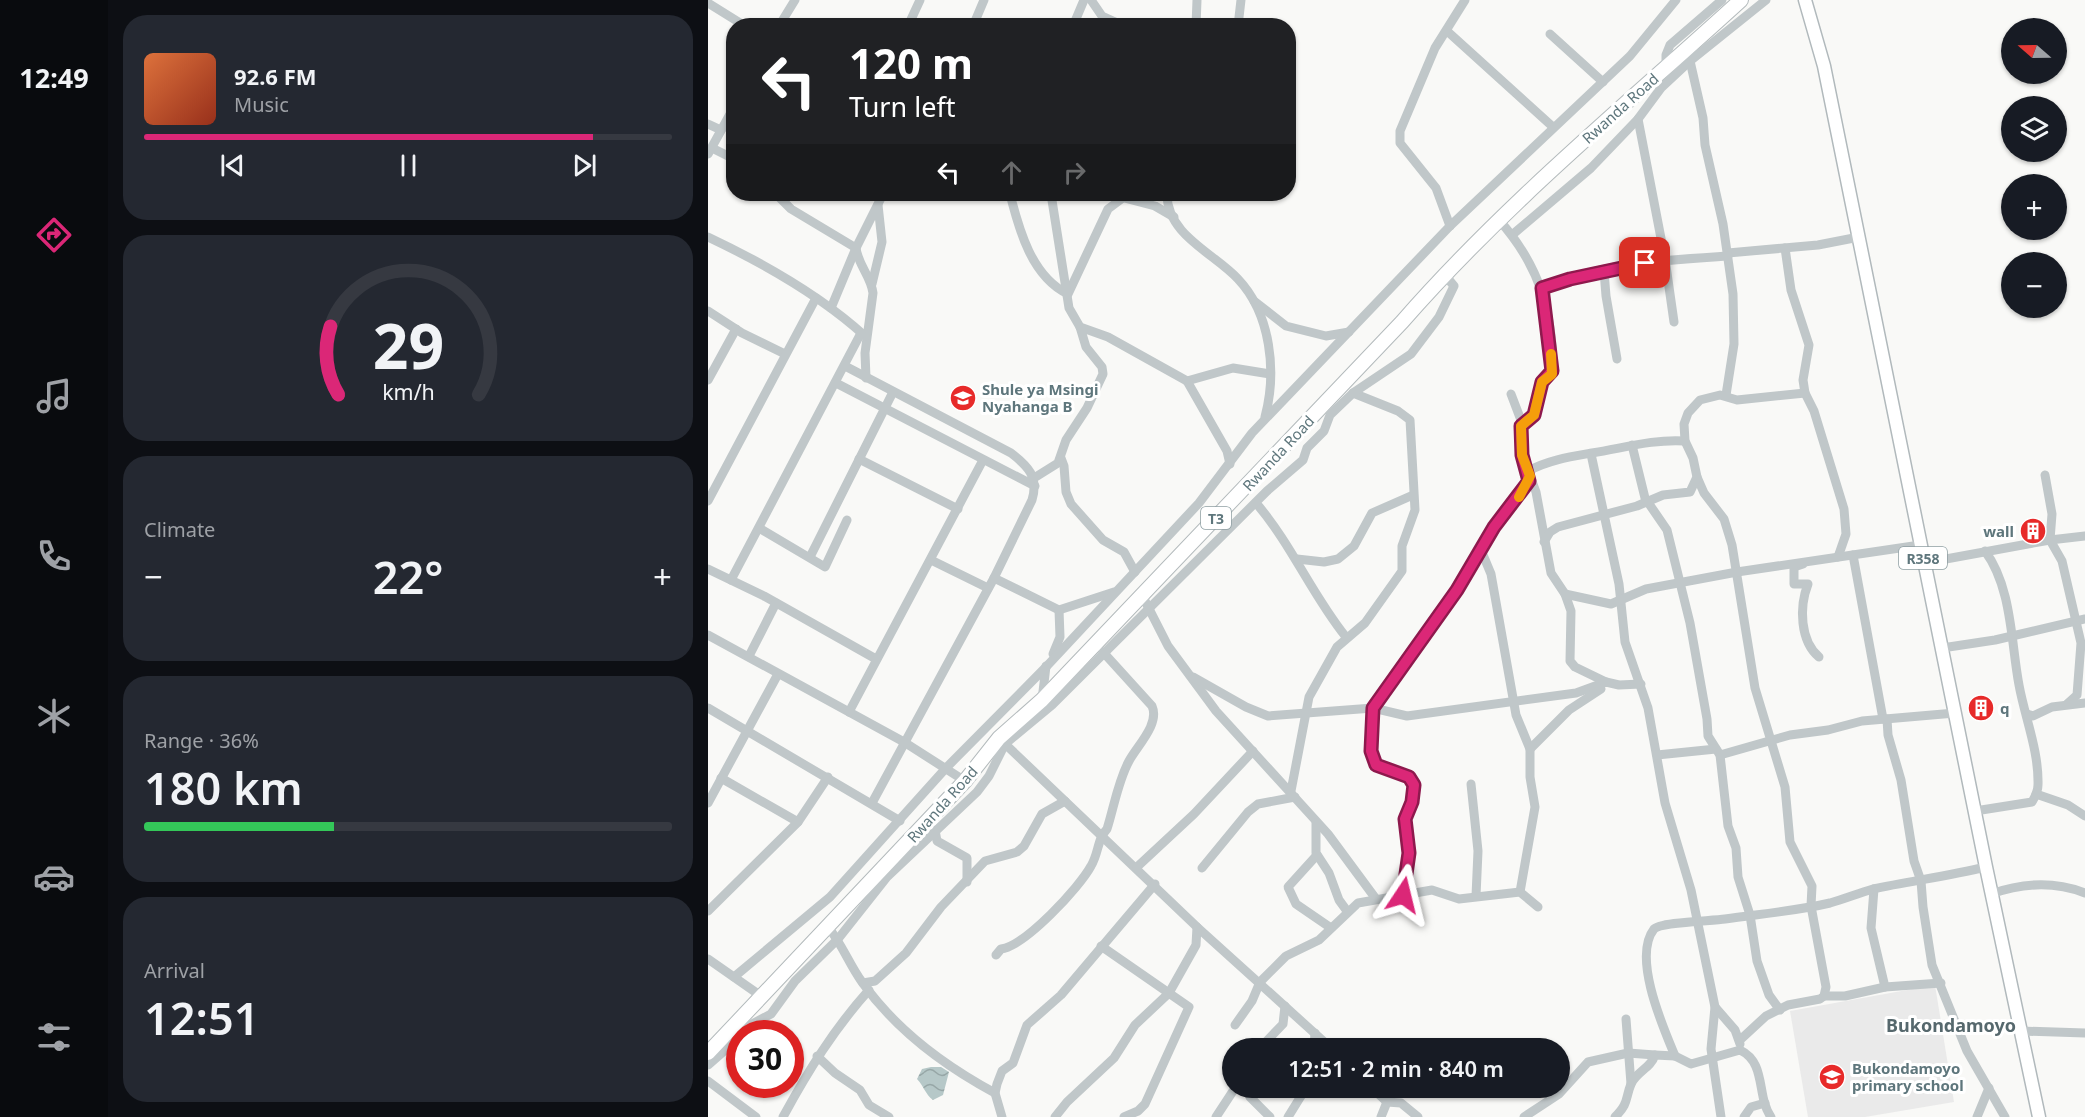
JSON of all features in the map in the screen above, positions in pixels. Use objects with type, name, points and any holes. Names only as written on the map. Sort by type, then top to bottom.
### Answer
[{"type":"highway","name":"Rwanda Road","points":[[708,1053],[1402,322],[1444,274],[1499,220],[1741,0]]},
{"type":"main road","name":"R358","points":[[1805,0],[1824,66],[1920,545],[2039,1117]]},
{"type":"street","points":[[784,18],[795,0]]},
{"type":"street","points":[[911,18],[919,0]]},
{"type":"street","points":[[976,18],[984,0]]},
{"type":"street","points":[[1076,18],[1084,0]]},
{"type":"street","points":[[1091,0],[1102,16],[1106,18]]},
{"type":"street","points":[[1196,18],[1197,0]]},
{"type":"street","points":[[1239,18],[1241,0]]},
{"type":"street","points":[[1450,226],[1436,188],[1400,143],[1400,131],[1419,82],[1439,41],[1465,0]]},
{"type":"street","points":[[734,977],[814,911],[900,821],[946,768],[1046,667],[1199,503],[1264,420],[1352,331],[1450,226],[1603,82],[1642,42],[1676,0]]},
{"type":"street","points":[[1666,67],[1666,55],[1670,45],[1722,0]]},
{"type":"street","points":[[1512,235],[1591,168],[1638,119],[1661,88],[1690,61],[1766,0]]},
{"type":"street","points":[[708,3],[732,18]]},
{"type":"street","points":[[1447,31],[1553,127]]},
{"type":"street","points":[[1550,34],[1603,82]]},
{"type":"street","points":[[1690,61],[1728,254],[1734,344],[1726,395]]},
{"type":"street","points":[[1638,119],[1665,259],[1674,322]]},
{"type":"street","points":[[726,121],[710,151],[726,156]]},
{"type":"street","points":[[708,124],[721,130]]},
{"type":"street","points":[[783,201],[791,209],[856,248],[859,262],[872,284]]},
{"type":"street","points":[[831,308],[856,248],[880,201]]},
{"type":"street","points":[[1013,201],[1039,272],[1053,286],[1068,294]]},
{"type":"street","points":[[872,803],[994,578],[1034,482],[1055,466],[1061,458],[1066,440],[1087,408],[1103,374],[1102,367],[1086,347],[1080,327],[1069,308],[1053,201]]},
{"type":"street","points":[[1068,294],[1108,209],[1119,201]]},
{"type":"street","points":[[1138,201],[1155,206],[1175,219],[1203,252],[1239,280],[1254,302],[1266,331],[1270,374],[1271,395],[1264,420]]},
{"type":"street","points":[[1169,201],[1175,219]]},
{"type":"street","points":[[866,378],[864,335],[872,284],[882,242],[878,205]]},
{"type":"street","points":[[1499,220],[1529,260],[1542,288],[1552,371],[1542,382],[1534,415],[1522,423]]},
{"type":"street","points":[[708,237],[751,259],[816,298],[845,318],[864,335]]},
{"type":"street","points":[[1542,288],[1604,271],[1665,259],[1818,245],[1859,237]]},
{"type":"street","points":[[1785,248],[1791,290],[1809,345],[1803,380],[1805,393],[1814,411],[1844,509],[1846,534],[1838,558]]},
{"type":"street","points":[[1604,271],[1617,359]]},
{"type":"street","points":[[760,1020],[771,1014],[795,981],[838,939],[881,883],[983,784],[1002,741],[1052,705],[1103,652],[1303,460],[1307,448],[1324,431],[1329,417],[1353,393],[1401,363],[1420,343],[1452,294],[1454,286],[1452,280],[1444,274]]},
{"type":"street","points":[[839,292],[845,318]]},
{"type":"street","points":[[708,501],[816,298]]},
{"type":"street","points":[[1254,302],[1286,326],[1326,336],[1352,331]]},
{"type":"street","points":[[708,311],[736,329],[785,354]]},
{"type":"street","points":[[1080,327],[1108,337],[1187,381],[1227,451],[1230,464]]},
{"type":"street","points":[[708,379],[736,329]]},
{"type":"street","points":[[731,580],[845,366],[864,335]]},
{"type":"street","points":[[845,366],[1004,448],[1030,469],[1034,482]]},
{"type":"street","points":[[1187,381],[1233,368],[1270,374]]},
{"type":"street","points":[[836,383],[983,460],[1034,482]]},
{"type":"street","points":[[810,557],[894,392]]},
{"type":"street","points":[[1293,794],[1304,713],[1309,697],[1333,653],[1346,638],[1365,623],[1400,575],[1402,546],[1414,513],[1415,481],[1410,420],[1398,411],[1353,393]]},
{"type":"street","points":[[1805,393],[1737,400],[1726,395],[1701,399],[1688,413],[1684,424],[1685,441],[1693,458],[1697,477],[1704,493],[1725,521],[1737,572],[1744,630],[1755,688],[1788,800],[1790,842],[1812,886],[1811,906],[1826,987],[1824,996]]},
{"type":"street","points":[[1511,394],[1522,423],[1522,455],[1536,492],[1551,573],[1565,594],[1572,616],[1568,654],[1570,661],[1575,667],[1606,682],[1619,685]]},
{"type":"street","points":[[1403,895],[1409,853],[1405,819],[1411,809],[1414,785],[1409,777],[1376,765],[1371,751],[1373,708],[1457,590],[1494,527],[1523,492],[1529,474],[1545,463],[1663,440],[1685,441]]},
{"type":"street","points":[[1632,445],[1647,502],[1667,530],[1678,583],[1690,623],[1707,718],[1708,736],[1718,752],[1728,826],[1736,848],[1739,883],[1750,915],[1761,975],[1768,995],[1780,1010]]},
{"type":"street","points":[[1591,454],[1622,601],[1625,642],[1641,684],[1665,803],[1691,890],[1715,1007],[1711,1043],[1722,1117]]},
{"type":"street","points":[[1061,458],[1064,466],[1066,492],[1071,504],[1103,540],[1124,552],[1135,572]]},
{"type":"street","points":[[859,459],[958,509]]},
{"type":"street","points":[[849,712],[983,460]]},
{"type":"street","points":[[2045,475],[2052,514],[2050,540],[2062,561],[2081,620],[2082,651],[2079,687],[2077,695],[2067,704]]},
{"type":"street","points":[[1544,542],[1550,532],[1558,528],[1647,502],[1662,495],[1690,492],[1697,477]]},
{"type":"street","points":[[1297,559],[1324,561],[1338,559],[1354,546],[1372,513],[1413,495]]},
{"type":"street","points":[[1256,503],[1279,530],[1327,614],[1346,638]]},
{"type":"street","points":[[759,528],[825,567],[848,520]]},
{"type":"street","points":[[1924,563],[2050,540],[2085,536]]},
{"type":"street","points":[[1565,594],[1605,604],[1622,601],[1646,589],[1678,583],[1920,545]]},
{"type":"street","points":[[1481,550],[1491,574],[1518,720],[1530,749],[1530,777],[1535,807],[1520,892]]},
{"type":"street","points":[[1975,811],[2029,802],[2036,794],[2038,787],[2036,758],[2010,636],[2005,596],[1995,566],[1986,552]]},
{"type":"street","points":[[1853,555],[1888,735],[1901,780],[1914,861],[1922,881],[1929,951],[1967,1051],[2005,1117]]},
{"type":"street","points":[[931,560],[988,588]]},
{"type":"street","points":[[1808,561],[1794,567],[1794,584],[1808,585],[1804,598],[1805,638],[1809,647],[1819,657]]},
{"type":"street","points":[[708,569],[776,603],[876,659]]},
{"type":"street","points":[[994,578],[1059,610],[1119,590]]},
{"type":"street","points":[[1142,595],[1168,646],[1216,711],[1335,842],[1376,899]]},
{"type":"street","points":[[749,656],[776,603]]},
{"type":"street","points":[[1107,603],[1120,617]]},
{"type":"street","points":[[1042,700],[1046,667],[1060,637],[1059,610]]},
{"type":"street","points":[[1942,648],[2081,620]]},
{"type":"street","points":[[708,635],[904,742],[965,781]]},
{"type":"street","points":[[996,955],[1001,949],[1010,948],[1036,927],[1067,896],[1090,868],[1097,855],[1100,836],[1107,829],[1128,763],[1144,738],[1155,712],[1103,652]]},
{"type":"street","points":[[708,803],[778,674]]},
{"type":"street","points":[[1193,677],[1261,714],[1373,708],[1407,716],[1576,693],[1606,682]]},
{"type":"street","points":[[1530,749],[1576,704],[1593,692],[1619,685],[1641,684]]},
{"type":"street","points":[[2029,718],[2067,704],[2084,703],[2079,687]]},
{"type":"street","points":[[708,708],[900,821]]},
{"type":"street","points":[[1657,755],[1718,752],[1885,719],[1955,713]]},
{"type":"street","points":[[1002,741],[1100,836],[1155,884],[1197,927],[1320,1038]]},
{"type":"street","points":[[1137,867],[1194,814],[1253,751]]},
{"type":"street","points":[[708,911],[798,822],[828,777]]},
{"type":"street","points":[[721,778],[798,822]]},
{"type":"street","points":[[1471,784],[1478,851],[1476,896]]},
{"type":"street","points":[[1202,868],[1248,812],[1258,804],[1293,794]]},
{"type":"street","points":[[2036,794],[2068,806],[2085,816]]},
{"type":"street","points":[[783,1117],[817,1056],[866,986],[875,981],[910,949],[941,907],[985,861],[1012,855],[1020,850],[1040,815],[1048,808],[1065,801]]},
{"type":"street","points":[[1316,823],[1317,855],[1329,873],[1339,900],[1347,911]]},
{"type":"street","points":[[935,830],[937,841],[967,858],[967,882]]},
{"type":"street","points":[[1317,855],[1288,887],[1296,904],[1331,928]]},
{"type":"street","points":[[1675,1056],[1656,1007],[1646,953],[1656,927],[1664,924],[1696,923],[1811,906],[1874,889],[1986,867]]},
{"type":"street","points":[[1002,1117],[995,1093],[1002,1071],[1013,1063],[1027,1025],[1061,995],[1155,884]]},
{"type":"street","points":[[1992,894],[2012,887],[2035,884],[2085,893]]},
{"type":"street","points":[[1874,889],[1872,928],[1885,987]]},
{"type":"street","points":[[1235,1025],[1252,1001],[1260,982],[1286,956],[1315,942],[1358,903],[1432,890],[1459,899],[1520,892],[1538,907]]},
{"type":"street","points":[[828,927],[838,939],[866,986],[903,1031],[925,1049],[995,1093]]},
{"type":"street","points":[[1055,1117],[1067,1102],[1114,1058],[1135,1025],[1168,993],[1196,945],[1197,927]]},
{"type":"street","points":[[1101,946],[1189,1009],[1144,1104],[1138,1111],[1124,1117]]},
{"type":"street","points":[[708,959],[734,977],[759,999],[771,1014]]},
{"type":"street","points":[[1524,1117],[1559,1094],[1588,1062],[1628,1053],[1675,1056],[1691,1064],[1714,1058],[1740,1045],[1760,1020],[1780,1010],[1824,996],[1845,996],[1885,987],[1941,983]]},
{"type":"street","points":[[1270,1038],[1283,1024],[1285,1006]]},
{"type":"street","points":[[1715,1007],[1740,1045],[1755,1061],[1765,1103],[1771,1117]]},
{"type":"street","points":[[1615,1117],[1628,1103],[1631,1084],[1626,1019]]},
{"type":"street","points":[[2020,1031],[2085,1033]]},
{"type":"street","points":[[1315,1033],[1315,1038]]},
{"type":"street","points":[[708,1065],[726,1049]]},
{"type":"street","points":[[1631,1084],[1653,1062],[1655,1055]]},
{"type":"street","points":[[817,1056],[835,1073],[862,1092],[869,1105],[889,1117]]},
{"type":"street","points":[[708,1081],[756,1117]]},
{"type":"street","points":[[1977,1117],[1989,1088]]},
{"type":"street","points":[[1216,1117],[1228,1098]]},
{"type":"street","points":[[1251,1098],[1270,1117]]},
{"type":"street","points":[[1288,1117],[1300,1098]]},
{"type":"street","points":[[1382,1098],[1387,1102],[1401,1103],[1418,1117]]},
{"type":"street","points":[[1381,1117],[1387,1102]]},
{"type":"street","points":[[1744,1117],[1751,1107],[1765,1103]]},
{"type":"shaded area","name":"Bukondamoyo primary school","points":[[1935,985],[1954,1102],[1865,1117],[1808,1117],[1790,1011]]},
{"type":"water","points":[[941,1067],[949,1072],[943,1095],[933,1100],[917,1079],[922,1069]]},
{"type":"slow traffic","points":[[1519,497],[1530,476],[1522,455],[1521,426],[1524,421],[1533,417],[1542,382],[1552,374],[1551,354]]},
{"type":"place","name":"Shule ya Msingi Nyahanga B","points":[[963,398]]},
{"type":"place","name":"wall","points":[[2033,531]]},
{"type":"place","name":"q","points":[[1981,708]]},
{"type":"place","name":"Bukondamoyo primary school","points":[[1832,1077]]},
{"type":"district","name":"Bukondamoyo","points":[[1951,1025]]},
{"type":"route","points":[[1403,895],[1409,853],[1405,819],[1409,815],[1414,785],[1409,777],[1376,765],[1371,751],[1373,708],[1457,590],[1494,527],[1523,492],[1529,481],[1530,476],[1522,455],[1521,426],[1524,421],[1533,417],[1542,382],[1550,376],[1553,366],[1542,288],[1570,279],[1645,263]]}]
